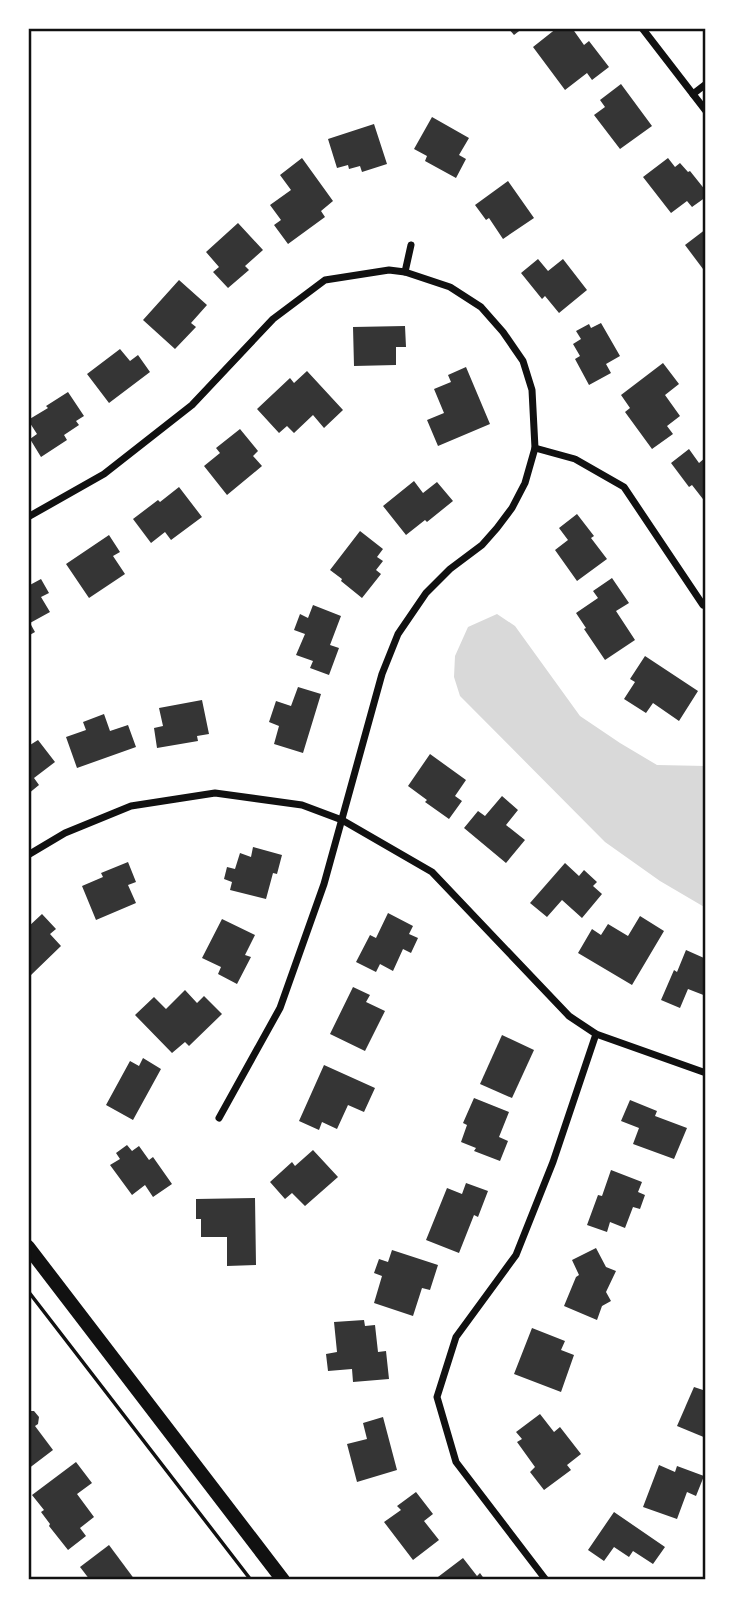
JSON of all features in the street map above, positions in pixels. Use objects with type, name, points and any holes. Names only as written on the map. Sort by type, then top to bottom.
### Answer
[{"type":"main road","points":[[28,1247],[283,1580]]},
{"type":"street","points":[[642,28],[706,111]]},
{"type":"street","points":[[693,94],[706,84]]},
{"type":"street","points":[[405,272],[411,245]]},
{"type":"street","points":[[28,517],[104,474],[192,405],[273,319],[325,280],[389,270],[405,272],[450,287],[481,307],[503,331],[523,360],[532,390],[535,448],[525,483],[512,508],[497,528],[482,545],[450,569],[426,593],[398,634],[382,674],[324,884],[280,1008],[219,1118]]},
{"type":"street","points":[[535,448],[575,459],[624,487],[703,605]]},
{"type":"street","points":[[28,855],[65,833],[131,806],[215,793],[302,805],[342,820],[432,872],[569,1016],[596,1034],[706,1073]]},
{"type":"street","points":[[546,1580],[456,1462],[437,1396],[456,1337],[516,1255],[553,1162],[596,1034]]},
{"type":"path","points":[[28,1291],[251,1580]]},
{"type":"shaded area","points":[[497,614],[515,626],[580,716],[657,765],[706,766],[706,908],[660,881],[605,842],[460,696],[454,677],[455,656],[468,627]]},
{"type":"building","points":[[508,28],[523,28],[514,35]]},
{"type":"building","points":[[557,28],[572,28],[584,45],[589,41],[609,67],[592,80],[587,73],[565,90],[533,47]]},
{"type":"building","points":[[621,84],[652,126],[620,149],[594,115],[605,107],[600,100]]},
{"type":"building","points":[[432,117],[469,138],[459,155],[466,159],[456,178],[425,161],[427,156],[414,149]]},
{"type":"building","points":[[374,124],[387,164],[362,172],[360,166],[337,168],[328,139]]},
{"type":"building","points":[[302,158],[333,201],[321,211],[325,217],[288,244],[274,225],[281,220],[270,205],[291,190],[280,175]]},
{"type":"building","points":[[668,158],[675,167],[680,163],[690,171],[706,191],[706,197],[692,207],[687,201],[671,213],[643,177]]},
{"type":"building","points":[[508,181],[534,218],[503,239],[489,218],[486,220],[475,205]]},
{"type":"building","points":[[238,223],[263,250],[245,266],[249,270],[228,288],[213,272],[219,267],[206,252]]},
{"type":"building","points":[[706,229],[706,273],[685,245]]},
{"type":"building","points":[[538,259],[548,271],[563,259],[587,290],[559,313],[545,296],[542,299],[521,273]]},
{"type":"building","points":[[179,280],[207,305],[191,323],[196,327],[175,349],[143,320]]},
{"type":"building","points":[[601,323],[620,356],[606,364],[611,373],[589,385],[575,359],[580,356],[573,344],[581,339],[576,331],[589,324],[591,328]]},
{"type":"building","points":[[405,326],[406,347],[396,347],[396,365],[354,366],[353,327]]},
{"type":"building","points":[[120,349],[130,361],[138,355],[150,372],[109,403],[87,374]]},
{"type":"building","points":[[663,363],[679,384],[665,395],[680,416],[667,426],[673,434],[652,449],[625,412],[630,408],[621,395]]},
{"type":"building","points":[[466,367],[490,424],[438,446],[427,420],[444,413],[434,389],[451,382],[448,375]]},
{"type":"building","points":[[307,371],[343,410],[324,428],[313,415],[294,433],[287,426],[279,433],[257,409],[290,378],[294,383]]},
{"type":"building","points":[[68,392],[84,416],[76,421],[79,425],[64,435],[67,440],[41,457],[30,439],[37,434],[28,420]]},
{"type":"building","points":[[240,429],[258,451],[253,456],[262,466],[227,495],[204,466],[220,453],[216,448]]},
{"type":"building","points":[[689,449],[699,463],[706,457],[706,503],[692,485],[689,487],[671,463]]},
{"type":"building","points":[[414,481],[423,493],[437,482],[453,501],[406,535],[383,506]]},
{"type":"building","points":[[179,487],[202,517],[171,540],[165,532],[151,543],[133,519]]},
{"type":"building","points":[[577,514],[607,559],[577,581],[555,550],[568,540],[559,528]]},
{"type":"building","points":[[360,531],[383,549],[377,557],[383,561],[376,570],[381,574],[362,598],[330,570]]},
{"type":"building","points":[[109,535],[120,552],[113,556],[125,574],[89,598],[66,564]]},
{"type":"building","points":[[612,578],[629,603],[616,611],[635,640],[605,660],[576,613],[598,598],[593,591]]},
{"type":"building","points":[[41,579],[49,593],[41,597],[50,612],[30,623],[35,632],[28,636],[28,586]]},
{"type":"building","points":[[313,605],[341,616],[330,645],[339,648],[329,675],[310,668],[313,661],[296,655],[305,634],[294,630],[300,614],[308,618]]},
{"type":"building","points":[[645,656],[698,691],[679,721],[653,703],[646,713],[624,699],[635,682],[630,679]]},
{"type":"building","points":[[298,687],[321,694],[303,753],[274,744],[279,726],[269,722],[276,701],[291,706]]},
{"type":"building","points":[[202,700],[209,734],[197,736],[198,741],[157,748],[154,728],[163,726],[159,708]]},
{"type":"building","points":[[104,714],[110,731],[128,725],[136,747],[77,768],[66,737],[86,730],[83,722]]},
{"type":"building","points":[[38,740],[55,762],[34,778],[39,785],[28,794],[28,742],[30,745]]},
{"type":"building","points":[[430,754],[466,780],[455,796],[462,801],[449,819],[408,786]]},
{"type":"building","points":[[502,796],[518,810],[506,825],[525,840],[506,863],[464,828],[478,811],[485,816]]},
{"type":"building","points":[[253,847],[282,855],[277,874],[273,873],[266,899],[230,890],[232,882],[224,879],[227,867],[235,869],[240,853],[251,857]]},
{"type":"building","points":[[128,862],[136,882],[128,885],[136,903],[96,920],[82,886],[103,877],[101,873]]},
{"type":"building","points":[[565,863],[579,876],[584,870],[597,882],[593,886],[602,894],[582,918],[562,900],[547,917],[530,903]]},
{"type":"building","points":[[388,913],[413,926],[409,934],[418,938],[411,953],[403,949],[393,971],[380,964],[376,972],[356,962],[370,935],[376,938]]},
{"type":"building","points":[[42,914],[56,929],[50,934],[61,946],[31,975],[28,972],[28,927]]},
{"type":"building","points":[[640,916],[664,931],[632,985],[578,953],[592,929],[601,935],[608,924],[628,936]]},
{"type":"building","points":[[222,919],[255,935],[245,955],[251,957],[237,984],[218,974],[221,967],[202,958]]},
{"type":"building","points":[[686,950],[704,958],[706,953],[706,996],[688,989],[680,1008],[661,1000]]},
{"type":"building","points":[[353,987],[370,995],[366,1002],[385,1011],[365,1051],[330,1034]]},
{"type":"building","points":[[185,990],[197,1003],[204,996],[222,1014],[189,1046],[185,1042],[172,1053],[135,1015],[154,997],[166,1009]]},
{"type":"building","points":[[502,1035],[534,1050],[512,1098],[480,1084]]},
{"type":"building","points":[[143,1058],[161,1069],[133,1120],[106,1105],[130,1061],[139,1066]]},
{"type":"building","points":[[324,1065],[375,1088],[364,1112],[348,1105],[337,1129],[322,1122],[319,1130],[299,1121]]},
{"type":"building","points":[[474,1098],[509,1112],[499,1137],[508,1141],[500,1161],[474,1151],[476,1148],[461,1142],[467,1125],[463,1123]]},
{"type":"building","points":[[630,1100],[657,1111],[655,1116],[687,1128],[674,1159],[633,1144],[639,1128],[621,1121]]},
{"type":"building","points":[[127,1145],[132,1151],[139,1146],[149,1160],[153,1157],[172,1184],[153,1197],[145,1185],[132,1195],[110,1165],[120,1159],[116,1153]]},
{"type":"building","points":[[313,1150],[338,1177],[305,1206],[292,1193],[285,1199],[270,1182],[292,1162],[295,1166]]},
{"type":"building","points":[[611,1170],[642,1182],[638,1192],[645,1195],[640,1209],[633,1207],[625,1228],[610,1222],[607,1232],[587,1225],[598,1195],[602,1196]]},
{"type":"building","points":[[466,1183],[488,1191],[478,1217],[474,1215],[459,1253],[426,1240],[447,1188],[462,1194]]},
{"type":"building","points":[[255,1198],[256,1265],[227,1266],[227,1237],[201,1237],[201,1219],[196,1219],[196,1199]]},
{"type":"building","points":[[596,1248],[606,1267],[616,1271],[606,1292],[611,1301],[602,1306],[597,1320],[564,1306],[579,1275],[572,1260]]},
{"type":"building","points":[[392,1250],[438,1265],[430,1290],[422,1288],[413,1316],[374,1303],[382,1276],[374,1273],[379,1259],[388,1262]]},
{"type":"building","points":[[364,1320],[365,1326],[375,1325],[378,1352],[386,1351],[389,1379],[353,1382],[352,1369],[328,1371],[326,1354],[337,1352],[334,1322]]},
{"type":"building","points":[[532,1328],[565,1341],[561,1350],[574,1355],[561,1392],[514,1374]]},
{"type":"building","points":[[694,1387],[706,1391],[706,1438],[677,1426]]},
{"type":"building","points":[[28,1411],[34,1411],[39,1417],[35,1426],[53,1450],[28,1469]]},
{"type":"building","points":[[540,1414],[554,1432],[560,1427],[581,1454],[567,1465],[571,1470],[544,1490],[530,1472],[535,1467],[517,1442],[522,1439],[516,1432]]},
{"type":"building","points":[[383,1417],[397,1470],[357,1482],[347,1444],[367,1439],[363,1423]]},
{"type":"building","points":[[76,1462],[92,1483],[77,1494],[94,1517],[80,1528],[86,1536],[68,1550],[49,1526],[41,1512],[44,1510],[32,1495]]},
{"type":"building","points":[[659,1465],[675,1472],[677,1466],[704,1476],[696,1496],[687,1492],[677,1519],[643,1507]]},
{"type":"building","points":[[416,1492],[433,1514],[424,1521],[439,1540],[413,1560],[384,1522],[401,1510],[397,1506]]},
{"type":"building","points":[[614,1512],[665,1547],[653,1564],[633,1551],[629,1557],[614,1547],[604,1561],[588,1550]]},
{"type":"building","points":[[109,1545],[135,1580],[90,1580],[80,1567]]},
{"type":"building","points":[[463,1558],[477,1576],[480,1573],[485,1580],[434,1580]]}]
